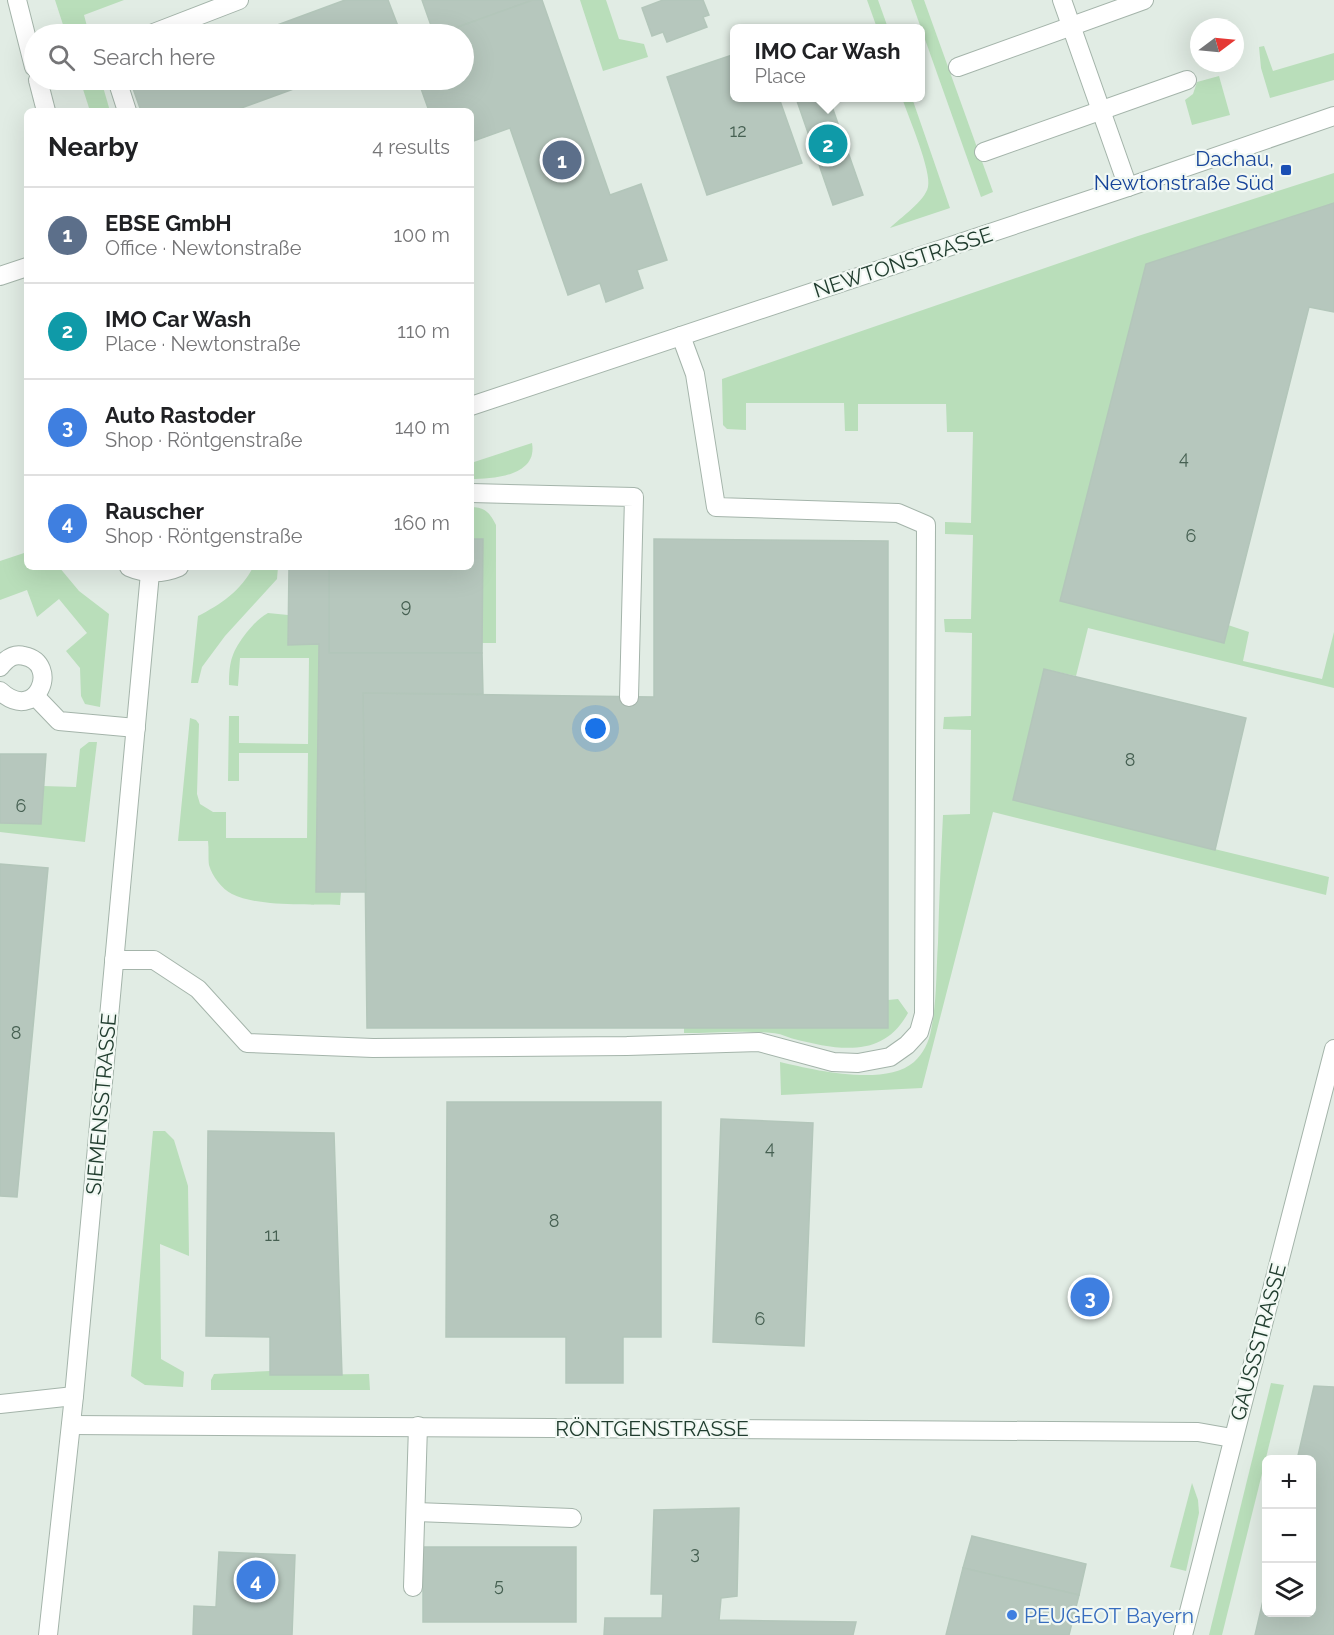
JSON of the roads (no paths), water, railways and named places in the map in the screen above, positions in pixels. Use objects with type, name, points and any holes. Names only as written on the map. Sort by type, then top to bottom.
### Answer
[{"type":"street","points":[[17,0],[24,28]]},
{"type":"street","points":[[177,24],[239,0]]},
{"type":"street","points":[[1062,0],[1128,187]]},
{"type":"street","points":[[958,67],[1144,0]]},
{"type":"street","points":[[984,152],[1187,80]]},
{"type":"street","points":[[41,90],[45,108]]},
{"type":"street","points":[[120,90],[126,108]]},
{"type":"street","name":"NEWTONSTRASSE","points":[[474,405],[1334,116]]},
{"type":"street","points":[[0,276],[24,268]]},
{"type":"street","points":[[114,960],[154,960],[198,989],[248,1043],[372,1048],[627,1046],[759,1042],[832,1062],[858,1063],[890,1057],[907,1045],[919,1032],[924,1014],[926,525],[898,513],[717,507],[695,374],[681,336]]},
{"type":"street","points":[[474,493],[634,496],[629,697]]},
{"type":"street","points":[[140,570],[150,573],[172,570]]},
{"type":"street","name":"SIEMENSSTRASSE","points":[[48,1635],[74,1396],[150,573]]},
{"type":"street","points":[[0,667],[6,659],[18,654],[32,657],[40,667],[44,679],[39,691],[31,699],[20,702],[9,699],[0,691]]},
{"type":"street","points":[[35,696],[59,721],[136,728]]},
{"type":"street","name":"GAUSSSTRASSE","points":[[1183,1635],[1334,1049]]},
{"type":"street","points":[[0,1404],[74,1396]]},
{"type":"street","name":"RÖNTGENSTRASSE","points":[[71,1425],[1198,1432],[1232,1438]]},
{"type":"street","points":[[413,1587],[418,1426]]},
{"type":"street","points":[[416,1512],[572,1518]]},
{"type":"place","name":"IMO Car Wash","points":[[828,144]]},
{"type":"place","name":"EBSE GmbH","points":[[562,160]]},
{"type":"place","name":"Dachau, Newtonstraße Süd","points":[[1286,170]]},
{"type":"place","name":"Auto Rastoder","points":[[1090,1297]]},
{"type":"place","name":"Rauscher","points":[[256,1580]]},
{"type":"place","name":"PEUGEOT Bayern","points":[[1012,1615]]}]
